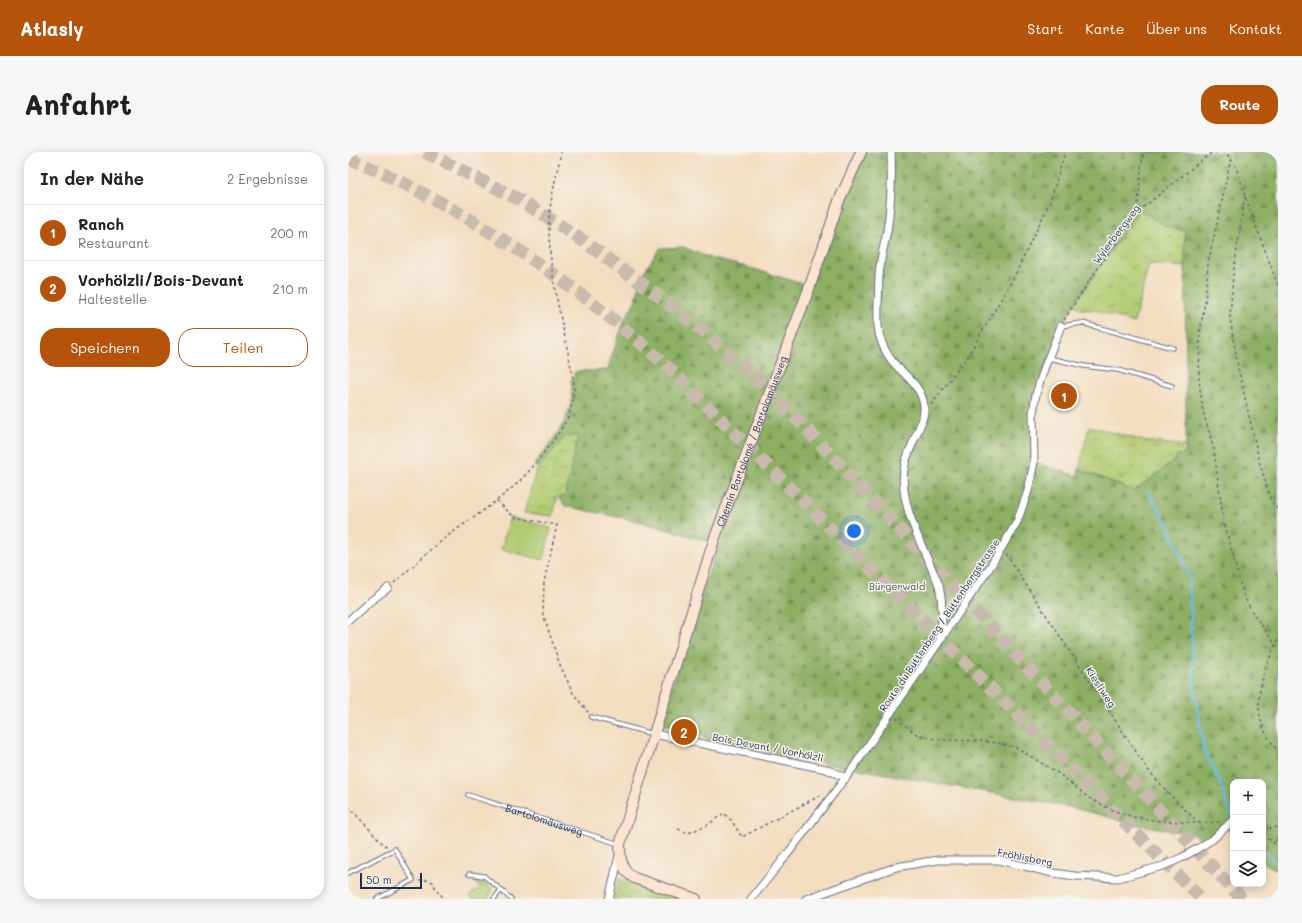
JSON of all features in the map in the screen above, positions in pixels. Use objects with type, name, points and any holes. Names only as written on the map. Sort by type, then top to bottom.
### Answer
[{"type":"street","name":"Chemin Bartolomé / Bartolomäusweg","points":[[654,734],[714,540],[810,286],[839,201],[861,152]]},
{"type":"street","points":[[891,152],[889,211],[880,267],[878,318],[879,333],[891,360],[915,384],[925,408],[908,450],[904,466],[904,496],[942,596],[943,622],[940,641]]},
{"type":"street","name":"Route du Büttenberg / Büttenbergstrasse","points":[[751,899],[846,778],[1002,549],[1017,522],[1028,491],[1034,462],[1034,405],[1041,378],[1061,326]]},
{"type":"street","points":[[348,621],[388,588]]},
{"type":"street","name":"Bois-Devant / Vorhölzli","points":[[654,734],[826,769],[846,778]]},
{"type":"street","points":[[610,899],[620,849],[654,734]]},
{"type":"street","name":"Fröhlisberg","points":[[806,899],[896,867],[938,860],[999,860],[1053,873],[1075,876],[1118,878],[1157,868],[1181,858],[1197,850],[1213,839],[1230,823]]},
{"type":"street","points":[[620,849],[624,869],[634,878],[696,899]]},
{"type":"lane","points":[[1061,326],[1082,323],[1173,348]]},
{"type":"lane","points":[[1049,358],[1084,366],[1118,370],[1172,386]]},
{"type":"lane","name":"Bois-Devant / Vorhölzli","points":[[592,717],[654,734]]},
{"type":"lane","name":"Bartolomäusweg","points":[[468,795],[620,849]]},
{"type":"lane","points":[[348,873],[395,849],[413,880],[377,899]]},
{"type":"lane","points":[[469,874],[484,876],[511,899]]},
{"type":"lane","points":[[494,899],[501,890]]},
{"type":"path","points":[[388,588],[448,536],[497,501],[513,487],[534,466],[564,425],[572,406],[574,398],[573,380],[557,303],[552,266],[549,221],[561,152]]},
{"type":"path","points":[[925,408],[933,404],[968,356],[1014,277],[1050,202],[1065,152]]},
{"type":"path","points":[[1140,210],[1138,202],[1143,152]]},
{"type":"path","name":"Wylerbergweg","points":[[1061,326],[1100,265],[1140,210],[1202,160],[1210,154],[1217,152]]},
{"type":"path","points":[[1222,152],[1226,152],[1231,158],[1239,175],[1245,196],[1278,286]]},
{"type":"path","points":[[1231,158],[1208,264],[1205,302],[1200,332],[1199,380],[1203,411],[1214,450],[1223,518],[1239,579],[1245,599],[1255,616],[1278,648]]},
{"type":"path","points":[[1245,196],[1233,275],[1230,318],[1238,367],[1260,464],[1270,498],[1278,511]]},
{"type":"path","points":[[497,501],[514,517],[557,525],[544,582],[543,614],[560,665],[573,693],[592,717]]},
{"type":"path","name":"Kiesliweg","points":[[1002,549],[1148,770],[1171,796],[1199,823]]},
{"type":"path","points":[[1278,639],[1261,682],[1259,704],[1261,720],[1266,734],[1278,752]]},
{"type":"path","points":[[891,714],[916,734],[925,737],[944,740],[981,741],[1015,747],[1058,773],[1089,798],[1112,810],[1133,817],[1160,821],[1199,823],[1230,822]]},
{"type":"path","points":[[678,828],[688,833],[706,826],[724,813],[731,820],[742,837],[822,794],[825,796]]},
{"type":"path","points":[[348,806],[384,845],[395,849]]},
{"type":"path","points":[[1266,829],[1278,827]]},
{"type":"path","points":[[1266,837],[1278,846]]},
{"type":"path","points":[[413,880],[427,880],[433,882],[437,892],[439,892],[444,899]]},
{"type":"green space","name":"Bürgerwald","points":[[861,152],[1278,152],[1278,871],[1266,864],[1266,779],[1230,779],[1230,831],[1224,826],[1206,844],[1194,834],[1139,825],[1069,807],[858,769],[851,765],[847,768],[704,739],[704,737],[671,730],[672,727],[660,724],[718,544],[641,522],[565,506],[534,464],[556,436],[567,415],[572,393],[571,380],[575,378],[574,373],[577,371],[608,370],[624,321],[636,299],[643,273],[660,248],[683,247],[713,259],[747,267],[810,286]],"holes":[[[1140,210],[1165,226],[1185,231],[1186,454],[1177,455],[1175,460],[1134,491],[1079,469],[1077,476],[1034,462],[1036,394],[1061,326],[1074,304]]]},
{"type":"green space","points":[[1140,210],[1165,226],[1185,230],[1185,267],[1149,264],[1134,323],[1096,310],[1081,309],[1074,304]]},
{"type":"green space","points":[[1089,426],[1144,441],[1186,446],[1186,454],[1177,455],[1175,460],[1134,491],[1079,469]]},
{"type":"green space","points":[[578,435],[565,496],[557,498],[553,516],[524,513],[536,471],[565,437]]},
{"type":"green space","points":[[510,517],[551,528],[543,560],[501,549]]},
{"type":"green space","points":[[619,878],[681,899],[614,899]]},
{"type":"green space","points":[[478,879],[492,889],[488,899],[472,899],[470,895],[480,889],[475,880]]},
{"type":"waterway","points":[[1148,491],[1170,529],[1189,577],[1194,688],[1203,746],[1206,755],[1219,779],[1230,811]]},
{"type":"waterway","points":[[1266,853],[1278,863]]},
{"type":"tunnel","points":[[425,152],[518,199],[572,233],[663,299],[705,333],[750,373],[803,425],[1242,899]]},
{"type":"tunnel","points":[[348,158],[387,175],[463,215],[500,238],[535,261],[570,287],[648,350],[682,381],[1202,899]]},
{"type":"place","name":"Ranch","points":[[1064,396]]},
{"type":"place","name":"Vorhölzli/Bois-Devant","points":[[684,732]]}]
